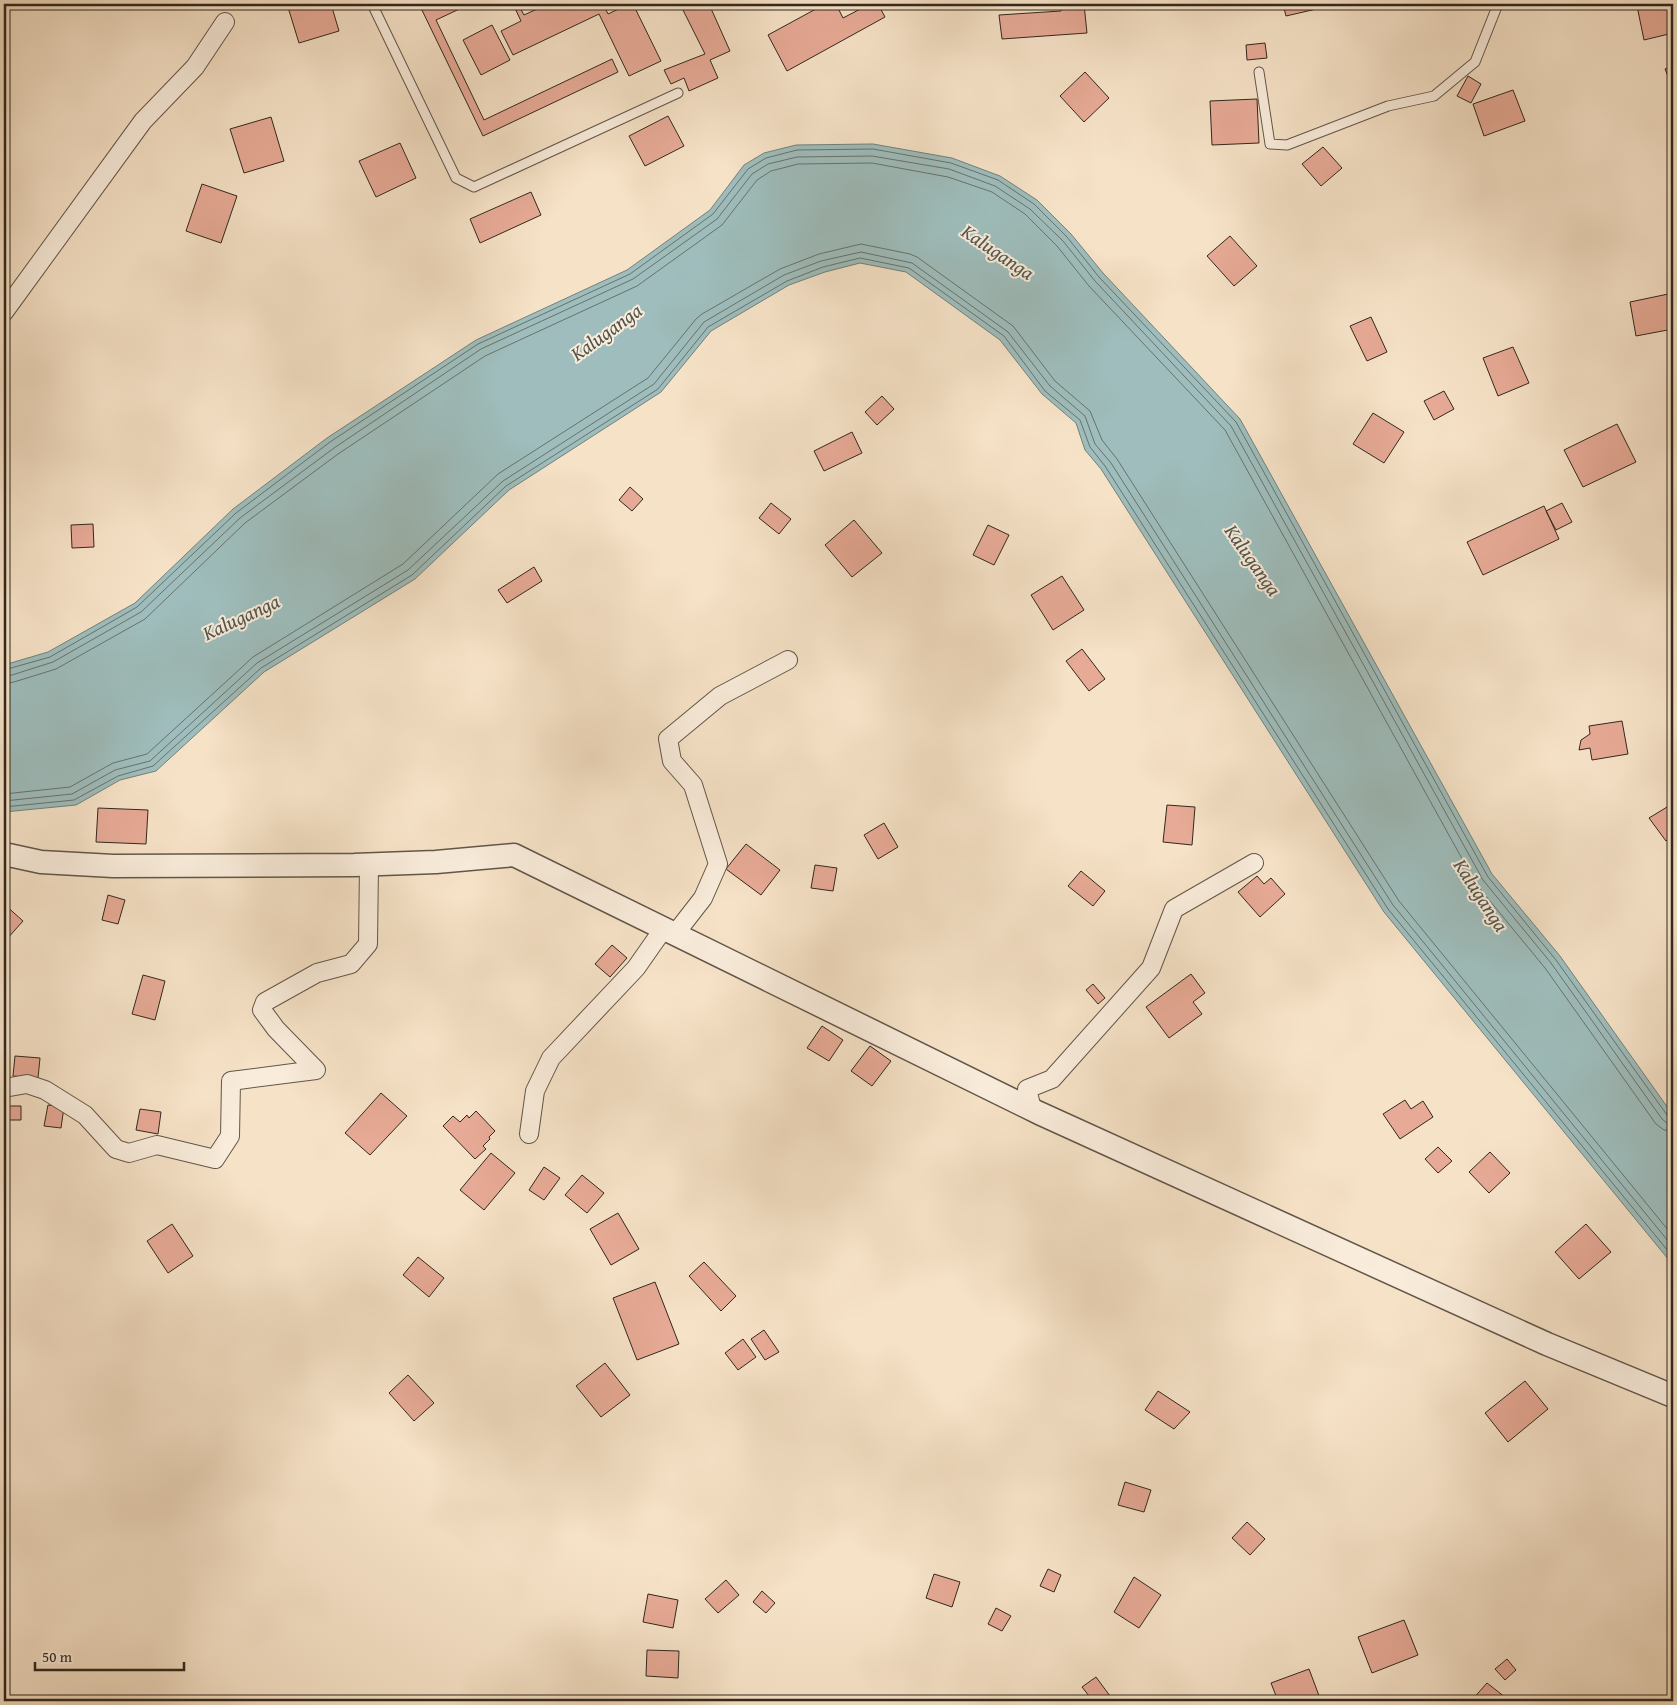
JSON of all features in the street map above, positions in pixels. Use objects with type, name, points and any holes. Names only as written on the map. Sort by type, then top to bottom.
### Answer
[{"type":"street","points":[[4,312],[143,121],[195,67],[225,22]]},
{"type":"street","points":[[529,1134],[534,1091],[551,1058],[670,931],[704,898],[718,864],[693,785],[672,761],[668,739],[720,696],[788,660]]},
{"type":"street","points":[[4,854],[41,862],[113,866],[369,864],[436,862],[514,855],[1032,1109],[1547,1344],[1673,1396]]},
{"type":"street","points":[[1032,1109],[1028,1089],[1052,1079],[1151,968],[1174,909],[1254,862]]},
{"type":"street","points":[[4,1088],[26,1084],[45,1090],[85,1115],[116,1149],[129,1153],[157,1145],[215,1159],[230,1136],[231,1081],[316,1070],[276,1030],[262,1010],[264,1002],[317,973],[351,964],[368,944],[369,864]]},
{"type":"lane","points":[[373,4],[372,6],[456,178],[474,187],[678,93]]},
{"type":"lane","points":[[1259,72],[1270,144],[1287,145],[1388,106],[1434,96],[1475,62],[1498,4]]},
{"type":"water","name":"Kaluganga","points":[[873,144],[952,158],[1000,176],[1037,200],[1071,234],[1103,273],[1240,419],[1492,874],[1560,956],[1673,1115],[1673,1265],[1384,912],[1101,469],[1085,450],[1076,423],[1042,394],[1000,340],[906,272],[860,263],[825,272],[789,285],[711,331],[661,392],[509,490],[415,579],[264,672],[156,771],[120,780],[76,805],[4,812],[4,665],[48,652],[135,603],[233,509],[327,438],[476,340],[627,270],[710,210],[744,165],[764,153],[796,145]]},
{"type":"building","points":[[287,4],[331,4],[339,31],[299,43]]},
{"type":"building","points":[[419,4],[470,4],[436,20],[484,120],[612,59],[618,72],[483,136]]},
{"type":"building","points":[[513,4],[518,4],[524,15],[548,4],[603,4],[608,14],[633,4],[661,61],[629,76],[599,14],[513,55],[501,31],[521,21]]},
{"type":"building","points":[[680,4],[709,4],[730,51],[710,60],[718,78],[689,91],[684,78],[671,84],[664,70],[705,54]]},
{"type":"building","points":[[825,4],[836,4],[843,18],[870,4],[878,4],[885,17],[787,71],[768,35]]},
{"type":"building","points":[[1061,4],[1084,4],[1087,33],[1002,39],[999,15],[1061,11]]},
{"type":"building","points":[[1283,4],[1324,4],[1325,7],[1286,16]]},
{"type":"building","points":[[1673,4],[1673,33],[1644,40],[1637,6]]},
{"type":"building","points":[[492,25],[510,60],[481,75],[463,40]]},
{"type":"building","points":[[1265,43],[1267,58],[1247,60],[1246,45]]},
{"type":"building","points":[[1673,65],[1673,88],[1665,69]]},
{"type":"building","points":[[1085,72],[1109,98],[1084,122],[1060,96]]},
{"type":"building","points":[[1468,76],[1481,84],[1471,103],[1457,96]]},
{"type":"building","points":[[1513,90],[1525,121],[1484,136],[1473,104]]},
{"type":"building","points":[[1257,99],[1259,143],[1212,145],[1210,101]]},
{"type":"building","points":[[668,116],[684,146],[645,166],[629,136]]},
{"type":"building","points":[[271,117],[284,161],[244,173],[230,129]]},
{"type":"building","points":[[400,143],[416,178],[376,197],[359,161]]},
{"type":"building","points":[[1323,147],[1342,168],[1321,186],[1302,164]]},
{"type":"building","points":[[202,184],[237,196],[221,243],[186,231]]},
{"type":"building","points":[[531,192],[541,215],[480,243],[470,219]]},
{"type":"building","points":[[1230,236],[1257,266],[1234,286],[1207,256]]},
{"type":"building","points":[[1673,293],[1673,329],[1636,336],[1630,302]]},
{"type":"building","points":[[1371,317],[1387,352],[1367,361],[1350,326]]},
{"type":"building","points":[[1513,347],[1529,383],[1498,396],[1483,358]]},
{"type":"building","points":[[1444,391],[1454,409],[1434,420],[1424,401]]},
{"type":"building","points":[[882,396],[894,409],[877,425],[865,412]]},
{"type":"building","points":[[1373,413],[1404,432],[1384,463],[1353,444]]},
{"type":"building","points":[[1617,424],[1636,462],[1583,487],[1564,450]]},
{"type":"building","points":[[852,432],[862,453],[824,471],[814,451]]},
{"type":"building","points":[[630,487],[643,499],[632,511],[619,500]]},
{"type":"building","points":[[771,503],[791,519],[779,534],[759,518]]},
{"type":"building","points":[[1562,503],[1572,522],[1556,530],[1546,511]]},
{"type":"building","points":[[1544,506],[1559,539],[1483,575],[1467,542]]},
{"type":"building","points":[[854,520],[882,553],[852,577],[825,545]]},
{"type":"building","points":[[93,524],[94,547],[72,548],[71,525]]},
{"type":"building","points":[[988,525],[1009,535],[994,565],[973,555]]},
{"type":"building","points":[[534,567],[542,581],[507,603],[498,590]]},
{"type":"building","points":[[1062,576],[1084,610],[1053,630],[1031,595]]},
{"type":"building","points":[[1082,649],[1105,679],[1089,691],[1066,661]]},
{"type":"building","points":[[1622,721],[1628,754],[1592,760],[1590,748],[1579,750],[1581,740],[1590,734],[1589,726]]},
{"type":"building","points":[[1672,804],[1673,836],[1666,841],[1649,818]]},
{"type":"building","points":[[1167,805],[1195,807],[1192,845],[1163,842]]},
{"type":"building","points":[[98,808],[148,810],[146,844],[96,842]]},
{"type":"building","points":[[884,823],[898,847],[878,859],[864,835]]},
{"type":"building","points":[[746,844],[780,870],[761,895],[726,869]]},
{"type":"building","points":[[815,865],[837,868],[833,891],[811,888]]},
{"type":"building","points":[[1081,871],[1105,891],[1093,906],[1068,886]]},
{"type":"building","points":[[1257,876],[1264,884],[1271,878],[1285,894],[1260,917],[1238,892]]},
{"type":"building","points":[[108,895],[125,900],[118,924],[102,920]]},
{"type":"building","points":[[4,904],[23,921],[6,940],[4,938]]},
{"type":"building","points":[[612,945],[627,958],[610,977],[595,964]]},
{"type":"building","points":[[1191,974],[1205,993],[1193,1002],[1202,1014],[1169,1038],[1146,1007]]},
{"type":"building","points":[[143,975],[165,981],[155,1020],[132,1014]]},
{"type":"building","points":[[1093,984],[1105,998],[1098,1004],[1086,990]]},
{"type":"building","points":[[822,1026],[843,1040],[829,1061],[807,1048]]},
{"type":"building","points":[[870,1046],[891,1061],[872,1086],[851,1071]]},
{"type":"building","points":[[15,1056],[40,1058],[38,1078],[13,1076]]},
{"type":"building","points":[[381,1093],[407,1116],[370,1155],[345,1133]]},
{"type":"building","points":[[1405,1100],[1411,1109],[1423,1101],[1433,1117],[1400,1139],[1383,1114]]},
{"type":"building","points":[[48,1105],[64,1107],[61,1128],[44,1126]]},
{"type":"building","points":[[4,1106],[21,1106],[21,1120],[4,1120]]},
{"type":"building","points":[[140,1109],[161,1112],[158,1134],[136,1130]]},
{"type":"building","points":[[476,1111],[495,1131],[483,1146],[486,1149],[475,1159],[443,1126],[453,1116],[460,1122],[467,1115],[469,1118]]},
{"type":"building","points":[[1438,1147],[1452,1161],[1438,1173],[1425,1159]]},
{"type":"building","points":[[1490,1152],[1510,1173],[1489,1193],[1469,1172]]},
{"type":"building","points":[[491,1153],[515,1173],[484,1210],[460,1190]]},
{"type":"building","points":[[544,1167],[560,1178],[544,1200],[529,1190]]},
{"type":"building","points":[[582,1175],[604,1193],[587,1213],[565,1195]]},
{"type":"building","points":[[618,1213],[639,1249],[611,1265],[590,1229]]},
{"type":"building","points":[[172,1224],[193,1256],[168,1273],[147,1241]]},
{"type":"building","points":[[1586,1224],[1611,1252],[1579,1279],[1555,1252]]},
{"type":"building","points":[[418,1257],[444,1278],[429,1297],[403,1275]]},
{"type":"building","points":[[704,1262],[736,1296],[721,1311],[689,1276]]},
{"type":"building","points":[[655,1282],[679,1344],[637,1360],[613,1298]]},
{"type":"building","points":[[764,1330],[779,1352],[765,1360],[751,1339]]},
{"type":"building","points":[[743,1339],[756,1357],[738,1370],[725,1353]]},
{"type":"building","points":[[605,1363],[630,1395],[601,1417],[576,1386]]},
{"type":"building","points":[[408,1375],[434,1403],[414,1421],[389,1393]]},
{"type":"building","points":[[1525,1381],[1548,1409],[1508,1442],[1485,1413]]},
{"type":"building","points":[[1158,1391],[1190,1412],[1174,1429],[1145,1410]]},
{"type":"building","points":[[1125,1482],[1151,1490],[1144,1512],[1118,1505]]},
{"type":"building","points":[[1247,1522],[1265,1539],[1250,1555],[1232,1538]]},
{"type":"building","points":[[1048,1569],[1061,1575],[1054,1592],[1040,1586]]},
{"type":"building","points":[[934,1574],[960,1582],[952,1607],[926,1598]]},
{"type":"building","points":[[1134,1577],[1161,1595],[1139,1628],[1114,1612]]},
{"type":"building","points":[[726,1580],[739,1595],[718,1613],[705,1599]]},
{"type":"building","points":[[762,1591],[775,1603],[766,1613],[753,1602]]},
{"type":"building","points":[[648,1594],[678,1600],[673,1628],[643,1622]]},
{"type":"building","points":[[996,1608],[1011,1616],[1002,1631],[988,1624]]},
{"type":"building","points":[[1404,1620],[1418,1655],[1372,1673],[1358,1637]]},
{"type":"building","points":[[647,1650],[679,1651],[678,1678],[646,1676]]},
{"type":"building","points":[[1507,1659],[1516,1670],[1505,1680],[1495,1669]]},
{"type":"building","points":[[1309,1669],[1321,1701],[1278,1701],[1271,1683]]},
{"type":"building","points":[[1096,1677],[1110,1696],[1104,1701],[1093,1701],[1082,1687]]},
{"type":"building","points":[[1487,1683],[1510,1701],[1471,1701]]}]
